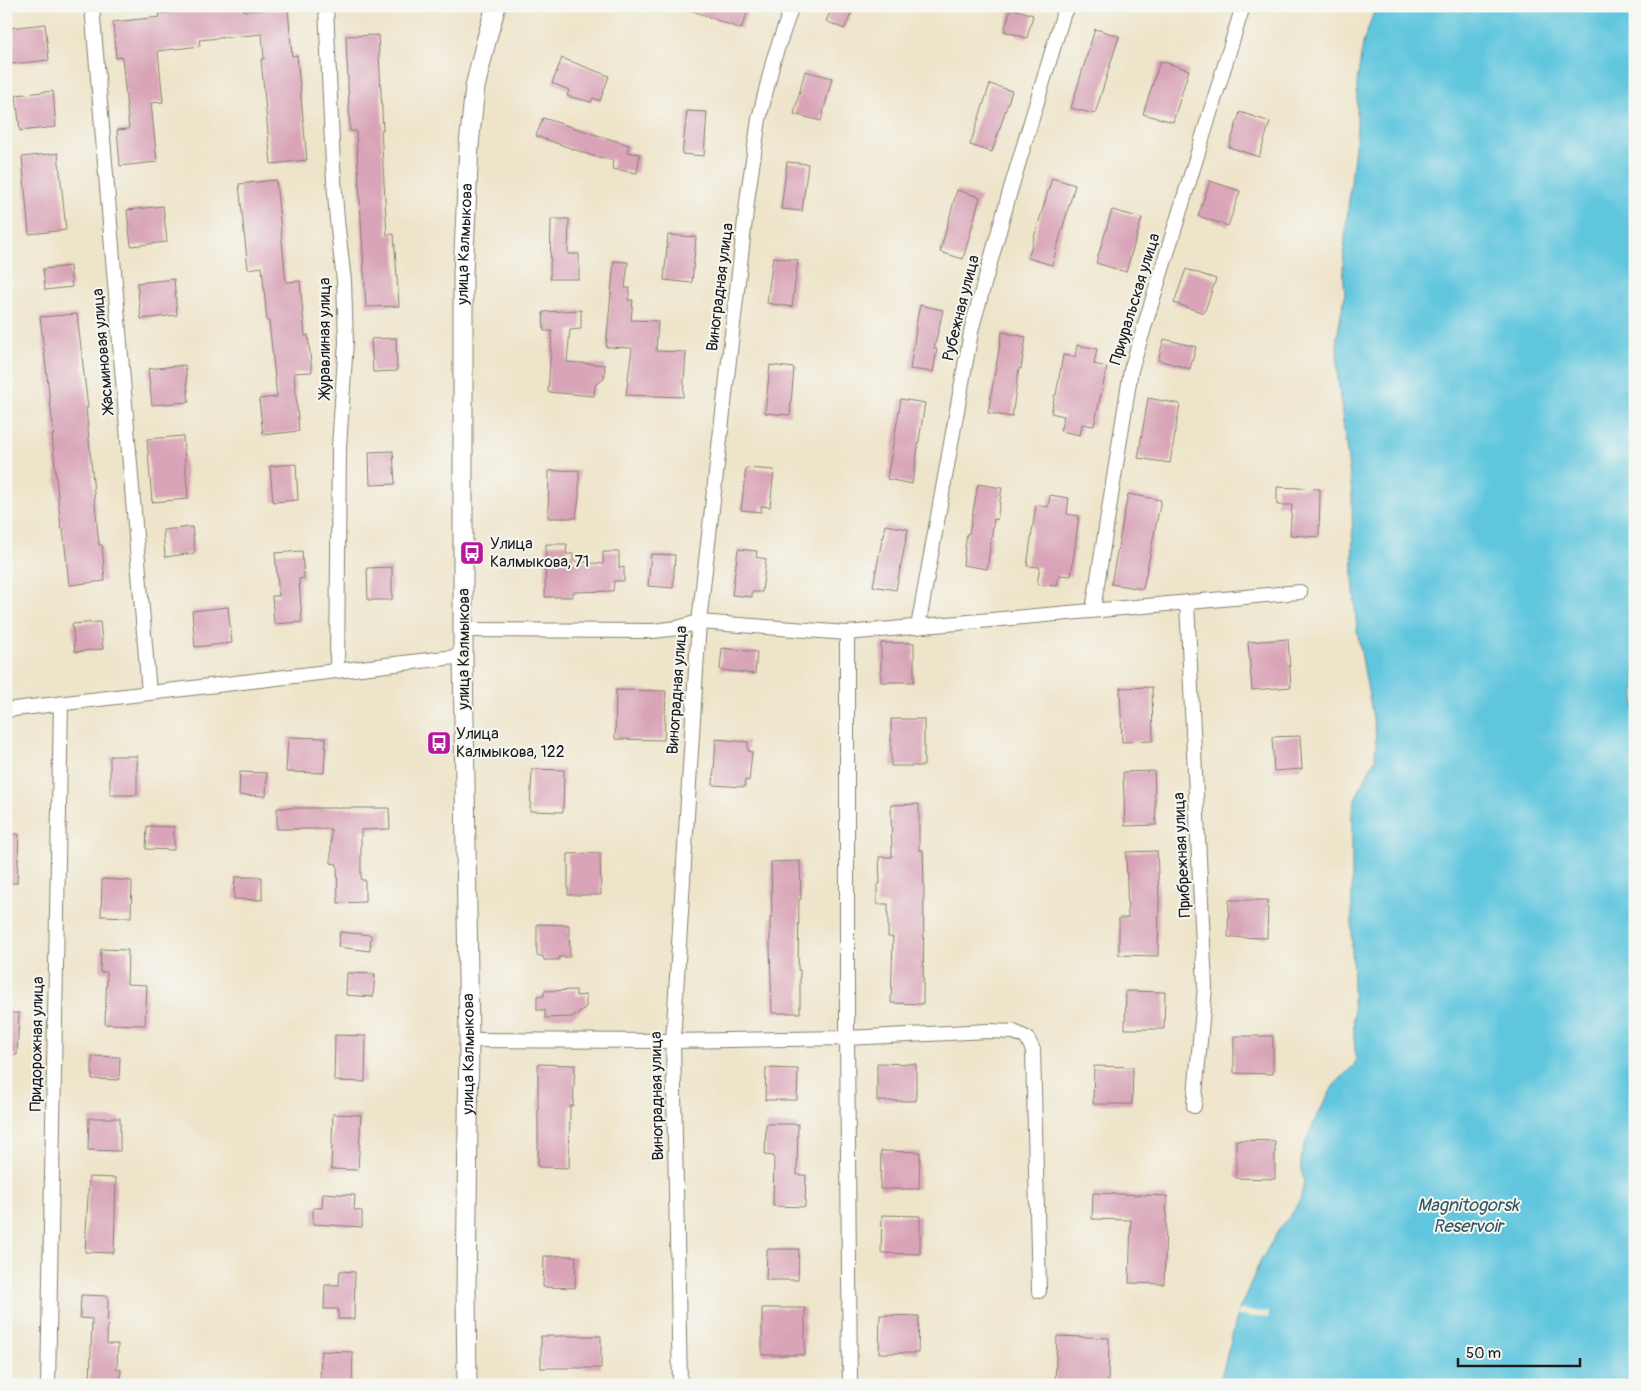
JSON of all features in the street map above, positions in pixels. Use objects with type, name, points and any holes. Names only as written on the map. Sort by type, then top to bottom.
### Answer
[{"type":"main road","name":"улица Калмыкова","points":[[467,1385],[466,1291],[469,1040],[463,656],[463,274],[469,146],[475,87],[496,6]]},
{"type":"street","name":"Жасминовая улица","points":[[92,6],[149,694]]},
{"type":"street","name":"Журавлиная улица","points":[[326,6],[333,166],[344,281],[346,342],[339,447],[337,671]]},
{"type":"street","name":"Виноградная улица","points":[[680,1385],[672,1041],[699,622],[748,194],[759,119],[774,58],[792,6]]},
{"type":"street","name":"Рубежная улица","points":[[918,627],[972,327],[1061,21],[1064,12],[1070,6]]},
{"type":"street","name":"Приуральская улица","points":[[1093,610],[1131,370],[1243,6]]},
{"type":"street","points":[[464,630],[654,631],[677,628],[699,622],[847,634],[1300,592]]},
{"type":"street","name":"Прибрежная улица","points":[[1187,602],[1205,987],[1194,1106]]},
{"type":"street","points":[[847,634],[847,1038],[850,1385]]},
{"type":"street","points":[[6,710],[463,656]]},
{"type":"street","name":"Придорожная улица","points":[[48,1385],[61,704]]},
{"type":"street","points":[[469,1040],[672,1041],[847,1038],[989,1031],[1014,1032],[1027,1038],[1033,1050],[1039,1291]]},
{"type":"water","name":"Magnitogorsk Reservoir","points":[[1376,6],[1635,6],[1635,1385],[1219,1385],[1239,1310],[1261,1260],[1301,1198],[1304,1180],[1301,1160],[1304,1146],[1316,1118],[1334,1085],[1354,1065],[1356,1059],[1352,943],[1352,813],[1356,797],[1375,759],[1376,735],[1357,630],[1353,579],[1352,493],[1338,381],[1337,337],[1345,294],[1343,269],[1357,128],[1357,83],[1363,43]]},
{"type":"pier","points":[[1239,1310],[1269,1312],[1268,1318],[1237,1316]]},
{"type":"building","points":[[206,6],[243,6],[244,11],[288,8],[292,56],[297,55],[307,160],[271,164],[261,59],[264,59],[262,34],[199,40],[200,46],[158,51],[163,102],[151,103],[157,162],[120,166],[117,130],[129,129],[122,57],[116,58],[113,22],[160,17],[159,14],[207,9]]},
{"type":"building","points":[[685,6],[750,6],[741,29],[685,8]]},
{"type":"building","points":[[833,6],[855,6],[844,29],[826,21]]},
{"type":"building","points":[[1011,8],[1033,15],[1027,38],[1004,31]]},
{"type":"building","points":[[45,24],[49,60],[12,64],[9,28]]},
{"type":"building","points":[[1095,29],[1119,36],[1095,114],[1071,108]]},
{"type":"building","points":[[378,35],[387,235],[394,234],[399,306],[366,307],[356,131],[350,131],[346,36]]},
{"type":"building","points":[[562,58],[609,76],[600,101],[593,98],[591,102],[567,96],[569,90],[552,83]]},
{"type":"building","points":[[1160,61],[1189,70],[1173,122],[1143,114]]},
{"type":"building","points":[[805,71],[832,78],[821,121],[794,114]]},
{"type":"building","points":[[990,84],[1012,91],[992,152],[970,145]]},
{"type":"building","points":[[53,91],[56,127],[20,131],[16,95]]},
{"type":"building","points":[[687,111],[707,112],[704,156],[682,154]]},
{"type":"building","points":[[1240,112],[1270,122],[1259,157],[1229,147]]},
{"type":"building","points":[[543,118],[629,145],[627,152],[640,154],[637,173],[612,169],[613,160],[593,156],[536,136]]},
{"type":"building","points":[[58,153],[66,230],[29,234],[22,157]]},
{"type":"building","points":[[787,162],[808,164],[802,211],[781,209]]},
{"type":"building","points":[[1052,178],[1075,185],[1052,265],[1028,258]]},
{"type":"building","points":[[276,180],[286,282],[300,281],[305,336],[308,335],[312,372],[294,373],[299,431],[263,435],[259,399],[277,397],[262,267],[248,269],[239,184]]},
{"type":"building","points":[[1210,181],[1240,191],[1228,226],[1198,216]]},
{"type":"building","points":[[957,190],[980,197],[963,259],[940,252]]},
{"type":"building","points":[[163,206],[167,242],[131,246],[127,210]]},
{"type":"building","points":[[1112,210],[1142,218],[1126,272],[1096,263]]},
{"type":"building","points":[[551,219],[569,219],[568,254],[579,254],[579,279],[550,279]]},
{"type":"building","points":[[668,235],[696,237],[692,283],[664,280]]},
{"type":"building","points":[[773,257],[798,260],[792,307],[767,303]]},
{"type":"building","points":[[614,261],[628,262],[625,288],[630,288],[628,300],[633,300],[631,320],[658,321],[656,351],[686,352],[683,397],[626,395],[632,348],[606,347]]},
{"type":"building","points":[[70,266],[72,287],[45,290],[43,269]]},
{"type":"building","points":[[1186,269],[1216,279],[1204,313],[1174,303]]},
{"type":"building","points":[[174,279],[177,315],[141,319],[137,283]]},
{"type":"building","points":[[920,305],[943,310],[934,349],[937,349],[933,372],[910,369]]},
{"type":"building","points":[[581,310],[581,329],[570,330],[567,362],[605,365],[604,379],[595,385],[594,396],[548,392],[552,331],[544,331],[543,312]]},
{"type":"building","points":[[77,314],[88,408],[86,408],[99,545],[102,545],[105,581],[69,585],[63,528],[61,529],[52,435],[54,435],[40,317]]},
{"type":"building","points":[[1002,332],[1026,337],[1021,369],[1019,368],[1012,417],[988,413]]},
{"type":"building","points":[[396,338],[397,371],[373,372],[371,339]]},
{"type":"building","points":[[1164,339],[1196,347],[1190,369],[1158,360]]},
{"type":"building","points":[[1077,345],[1097,349],[1094,364],[1107,367],[1094,426],[1082,424],[1080,435],[1060,431],[1064,416],[1051,413],[1063,355],[1075,357]]},
{"type":"building","points":[[185,365],[189,402],[152,405],[148,369]]},
{"type":"building","points":[[770,365],[794,368],[790,415],[765,413]]},
{"type":"building","points":[[1148,398],[1180,404],[1170,463],[1138,458]]},
{"type":"building","points":[[901,399],[925,403],[912,484],[887,479]]},
{"type":"building","points":[[183,436],[188,499],[152,502],[147,439]]},
{"type":"building","points":[[393,451],[395,484],[370,485],[369,452]]},
{"type":"building","points":[[296,464],[298,500],[273,502],[270,466]]},
{"type":"building","points":[[746,468],[774,470],[770,507],[761,506],[761,512],[741,510]]},
{"type":"building","points":[[579,470],[579,497],[576,518],[548,518],[549,471]]},
{"type":"building","points":[[978,484],[1002,488],[997,520],[994,519],[987,569],[963,565],[967,533],[969,534]]},
{"type":"building","points":[[1277,487],[1320,489],[1319,537],[1290,535],[1292,505],[1277,505]]},
{"type":"building","points":[[1128,494],[1161,500],[1143,589],[1111,584]]},
{"type":"building","points":[[1050,495],[1069,498],[1067,514],[1079,516],[1071,576],[1059,575],[1057,586],[1037,584],[1040,567],[1027,566],[1036,505],[1048,507]]},
{"type":"building","points":[[885,525],[908,529],[896,590],[873,586]]},
{"type":"building","points":[[192,527],[195,553],[165,557],[163,530]]},
{"type":"building","points":[[546,544],[567,544],[566,554],[573,554],[573,561],[603,564],[603,552],[619,552],[619,568],[624,567],[624,581],[614,581],[613,591],[573,592],[573,597],[545,597]]},
{"type":"building","points":[[738,549],[757,551],[756,557],[766,559],[762,592],[752,592],[752,597],[732,595]]},
{"type":"building","points":[[302,551],[304,578],[299,579],[302,622],[274,624],[272,596],[279,596],[275,553]]},
{"type":"building","points":[[651,554],[675,555],[673,588],[648,586]]},
{"type":"building","points":[[392,567],[392,600],[368,600],[367,568]]},
{"type":"building","points":[[228,607],[232,643],[195,647],[192,611]]},
{"type":"building","points":[[100,622],[103,649],[75,652],[72,624]]},
{"type":"building","points":[[1288,639],[1291,687],[1252,690],[1248,642]]},
{"type":"building","points":[[881,643],[914,643],[914,682],[881,682]]},
{"type":"building","points":[[722,648],[757,652],[755,674],[720,670]]},
{"type":"building","points":[[1152,687],[1153,741],[1122,742],[1120,688]]},
{"type":"building","points":[[616,690],[666,691],[664,740],[615,739]]},
{"type":"building","points":[[891,719],[924,719],[924,766],[891,766]]},
{"type":"building","points":[[1300,736],[1302,769],[1274,771],[1272,737]]},
{"type":"building","points":[[288,737],[326,738],[324,773],[286,772]]},
{"type":"building","points":[[716,739],[748,742],[748,751],[752,752],[749,781],[745,780],[745,787],[713,785]]},
{"type":"building","points":[[110,756],[137,756],[137,795],[110,795]]},
{"type":"building","points":[[532,769],[564,770],[563,812],[530,811]]},
{"type":"building","points":[[1154,771],[1156,825],[1125,826],[1123,772]]},
{"type":"building","points":[[240,772],[267,773],[266,796],[239,795]]},
{"type":"building","points":[[919,804],[919,850],[923,850],[924,884],[923,1004],[891,1003],[893,937],[888,937],[888,904],[877,904],[877,884],[880,884],[879,857],[892,857],[891,805]]},
{"type":"building","points":[[277,808],[389,808],[390,829],[361,830],[361,880],[365,880],[365,902],[338,903],[337,864],[331,863],[331,829],[277,829]]},
{"type":"building","points":[[147,826],[174,827],[174,850],[146,849]]},
{"type":"building","points":[[6,834],[19,834],[17,883],[6,883]]},
{"type":"building","points":[[1157,851],[1159,898],[1158,956],[1119,955],[1119,918],[1128,918],[1126,852]]},
{"type":"building","points":[[600,853],[601,895],[568,895],[568,854]]},
{"type":"building","points":[[800,861],[801,899],[799,899],[798,970],[800,970],[800,1013],[772,1013],[770,948],[770,917],[772,917],[771,862]]},
{"type":"building","points":[[235,877],[262,877],[262,900],[234,899]]},
{"type":"building","points":[[102,879],[132,881],[131,917],[101,916]]},
{"type":"building","points":[[1229,900],[1268,900],[1267,938],[1228,937]]},
{"type":"building","points":[[537,924],[569,925],[570,957],[559,957],[559,960],[544,960],[543,956],[537,956]]},
{"type":"building","points":[[340,932],[371,935],[370,951],[338,947]]},
{"type":"building","points":[[101,949],[128,950],[127,984],[147,985],[145,1025],[105,1024],[107,972],[100,972]]},
{"type":"building","points":[[347,973],[375,974],[373,997],[346,995]]},
{"type":"building","points":[[576,990],[576,996],[586,995],[586,1007],[572,1017],[545,1018],[545,1010],[537,1010],[537,996],[544,996],[544,991]]},
{"type":"building","points":[[1126,991],[1165,992],[1164,1029],[1125,1029]]},
{"type":"building","points":[[6,1013],[19,1013],[17,1055],[6,1055]]},
{"type":"building","points":[[335,1035],[366,1036],[365,1082],[334,1081]]},
{"type":"building","points":[[1234,1036],[1273,1036],[1273,1074],[1234,1073]]},
{"type":"building","points":[[92,1056],[120,1057],[119,1080],[92,1079]]},
{"type":"building","points":[[877,1063],[916,1064],[916,1101],[877,1101]]},
{"type":"building","points":[[538,1064],[575,1065],[573,1106],[570,1106],[569,1168],[538,1167]]},
{"type":"building","points":[[1094,1066],[1133,1067],[1132,1104],[1093,1104]]},
{"type":"building","points":[[766,1068],[798,1069],[797,1100],[765,1100]]},
{"type":"building","points":[[333,1114],[361,1115],[358,1170],[331,1169]]},
{"type":"building","points":[[89,1118],[120,1118],[120,1151],[88,1150]]},
{"type":"building","points":[[766,1124],[798,1124],[797,1175],[806,1175],[805,1207],[773,1206],[774,1156],[765,1155]]},
{"type":"building","points":[[1236,1140],[1275,1141],[1275,1179],[1236,1178]]},
{"type":"building","points":[[881,1151],[920,1152],[919,1189],[880,1189]]},
{"type":"building","points":[[89,1177],[116,1178],[114,1253],[85,1252]]},
{"type":"building","points":[[323,1193],[355,1195],[354,1210],[362,1211],[362,1227],[313,1224],[313,1208],[322,1208]]},
{"type":"building","points":[[1093,1193],[1167,1196],[1164,1284],[1129,1283],[1131,1220],[1092,1219]]},
{"type":"building","points":[[882,1215],[920,1216],[920,1254],[881,1253]]},
{"type":"building","points":[[767,1249],[799,1249],[798,1280],[766,1280]]},
{"type":"building","points":[[544,1256],[576,1256],[575,1288],[543,1287]]},
{"type":"building","points":[[340,1271],[355,1272],[354,1319],[338,1319],[338,1309],[324,1309],[325,1285],[339,1285]]},
{"type":"building","points":[[81,1295],[108,1296],[107,1344],[118,1344],[117,1369],[121,1369],[120,1385],[90,1385],[92,1319],[80,1318]]},
{"type":"building","points":[[762,1308],[805,1308],[805,1355],[762,1355]]},
{"type":"building","points":[[880,1315],[919,1316],[918,1353],[879,1353]]},
{"type":"building","points":[[541,1336],[601,1336],[601,1368],[541,1368]]},
{"type":"building","points":[[1057,1336],[1109,1338],[1108,1385],[1055,1384]]},
{"type":"building","points":[[321,1351],[353,1352],[352,1385],[320,1384]]},
{"type":"place","name":"Улица Калмыкова, 71","points":[[472,553]]},
{"type":"place","name":"Улица Калмыкова, 122","points":[[439,743]]}]
